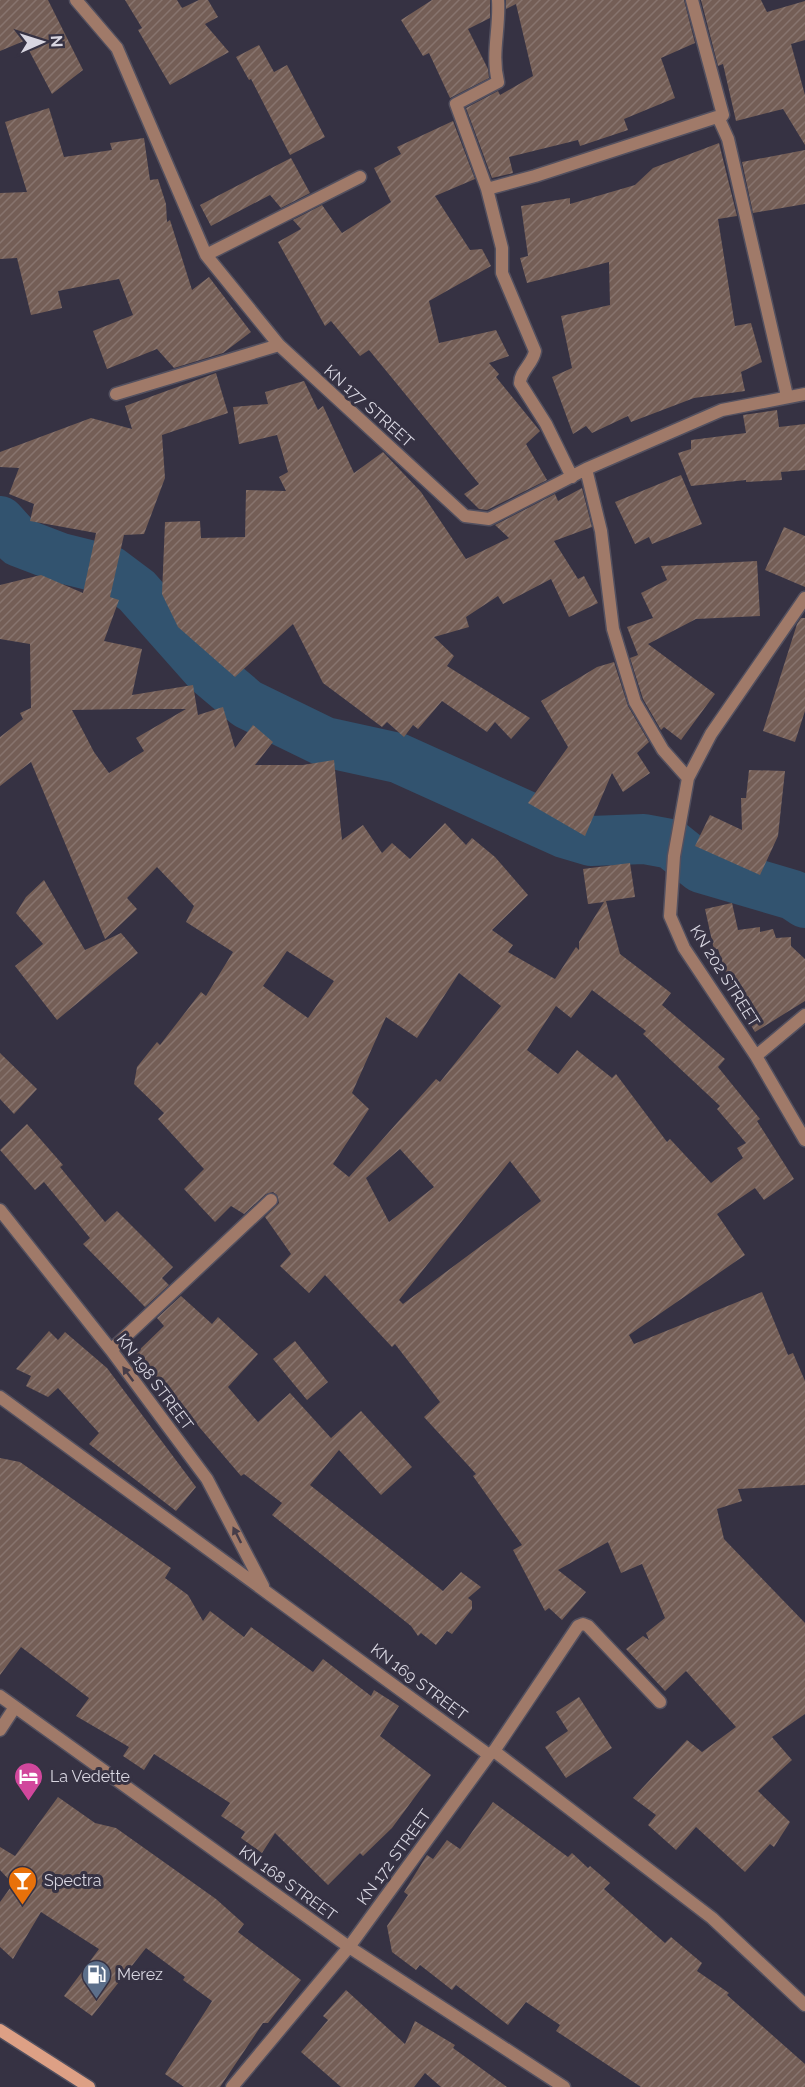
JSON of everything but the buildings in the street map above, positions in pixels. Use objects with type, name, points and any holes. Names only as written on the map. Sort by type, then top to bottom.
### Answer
[{"type":"main road","points":[[0,2030],[89,2087]]},
{"type":"street","name":"KN 177 STREET","points":[[76,0],[117,48],[207,255],[279,345],[465,516],[489,519],[586,469],[722,410],[805,394]]},
{"type":"street","points":[[498,0],[499,21],[493,60],[498,82],[456,104],[487,189],[502,248],[502,273],[535,351],[533,360],[520,377],[520,383],[546,424],[572,477]]},
{"type":"street","points":[[692,0],[723,115]]},
{"type":"street","points":[[487,189],[535,176],[723,115]]},
{"type":"street","points":[[723,115],[719,119],[728,139],[787,396]]},
{"type":"street","points":[[207,255],[360,177]]},
{"type":"street","points":[[117,394],[279,345]]},
{"type":"street","points":[[586,469],[601,531],[614,629],[634,702],[663,750],[688,778]]},
{"type":"street","name":"KN 202 STREET","points":[[805,598],[711,734],[688,778],[674,856],[670,916],[684,948],[756,1056],[805,1140]]},
{"type":"street","points":[[756,1056],[805,1015]]},
{"type":"street","points":[[111,1350],[272,1200]]},
{"type":"street","name":"KN 198 STREET","points":[[0,1210],[111,1350],[207,1479],[263,1587]]},
{"type":"street","name":"KN 169 STREET","points":[[0,1396],[491,1753],[712,1918],[805,2005]]},
{"type":"street","name":"KN 172 STREET","points":[[232,2087],[349,1947],[491,1753],[578,1626],[583,1624],[588,1626],[660,1702]]},
{"type":"street","name":"KN 168 STREET","points":[[0,1696],[349,1947],[564,2087]]},
{"type":"street","points":[[0,1730],[15,1707]]},
{"type":"waterway","points":[[0,521],[19,542],[61,558],[109,570],[137,591],[208,671],[247,704],[325,742],[398,758],[564,833],[591,841],[644,839],[671,844],[701,868],[793,895],[805,903]]},
{"type":"waterway","points":[[289,743],[310,735]]},
{"type":"place","name":"La Vedette","points":[[29,1802]]},
{"type":"place","name":"Spectra","points":[[23,1906]]},
{"type":"place","name":"Merez","points":[[96,2000]]}]
